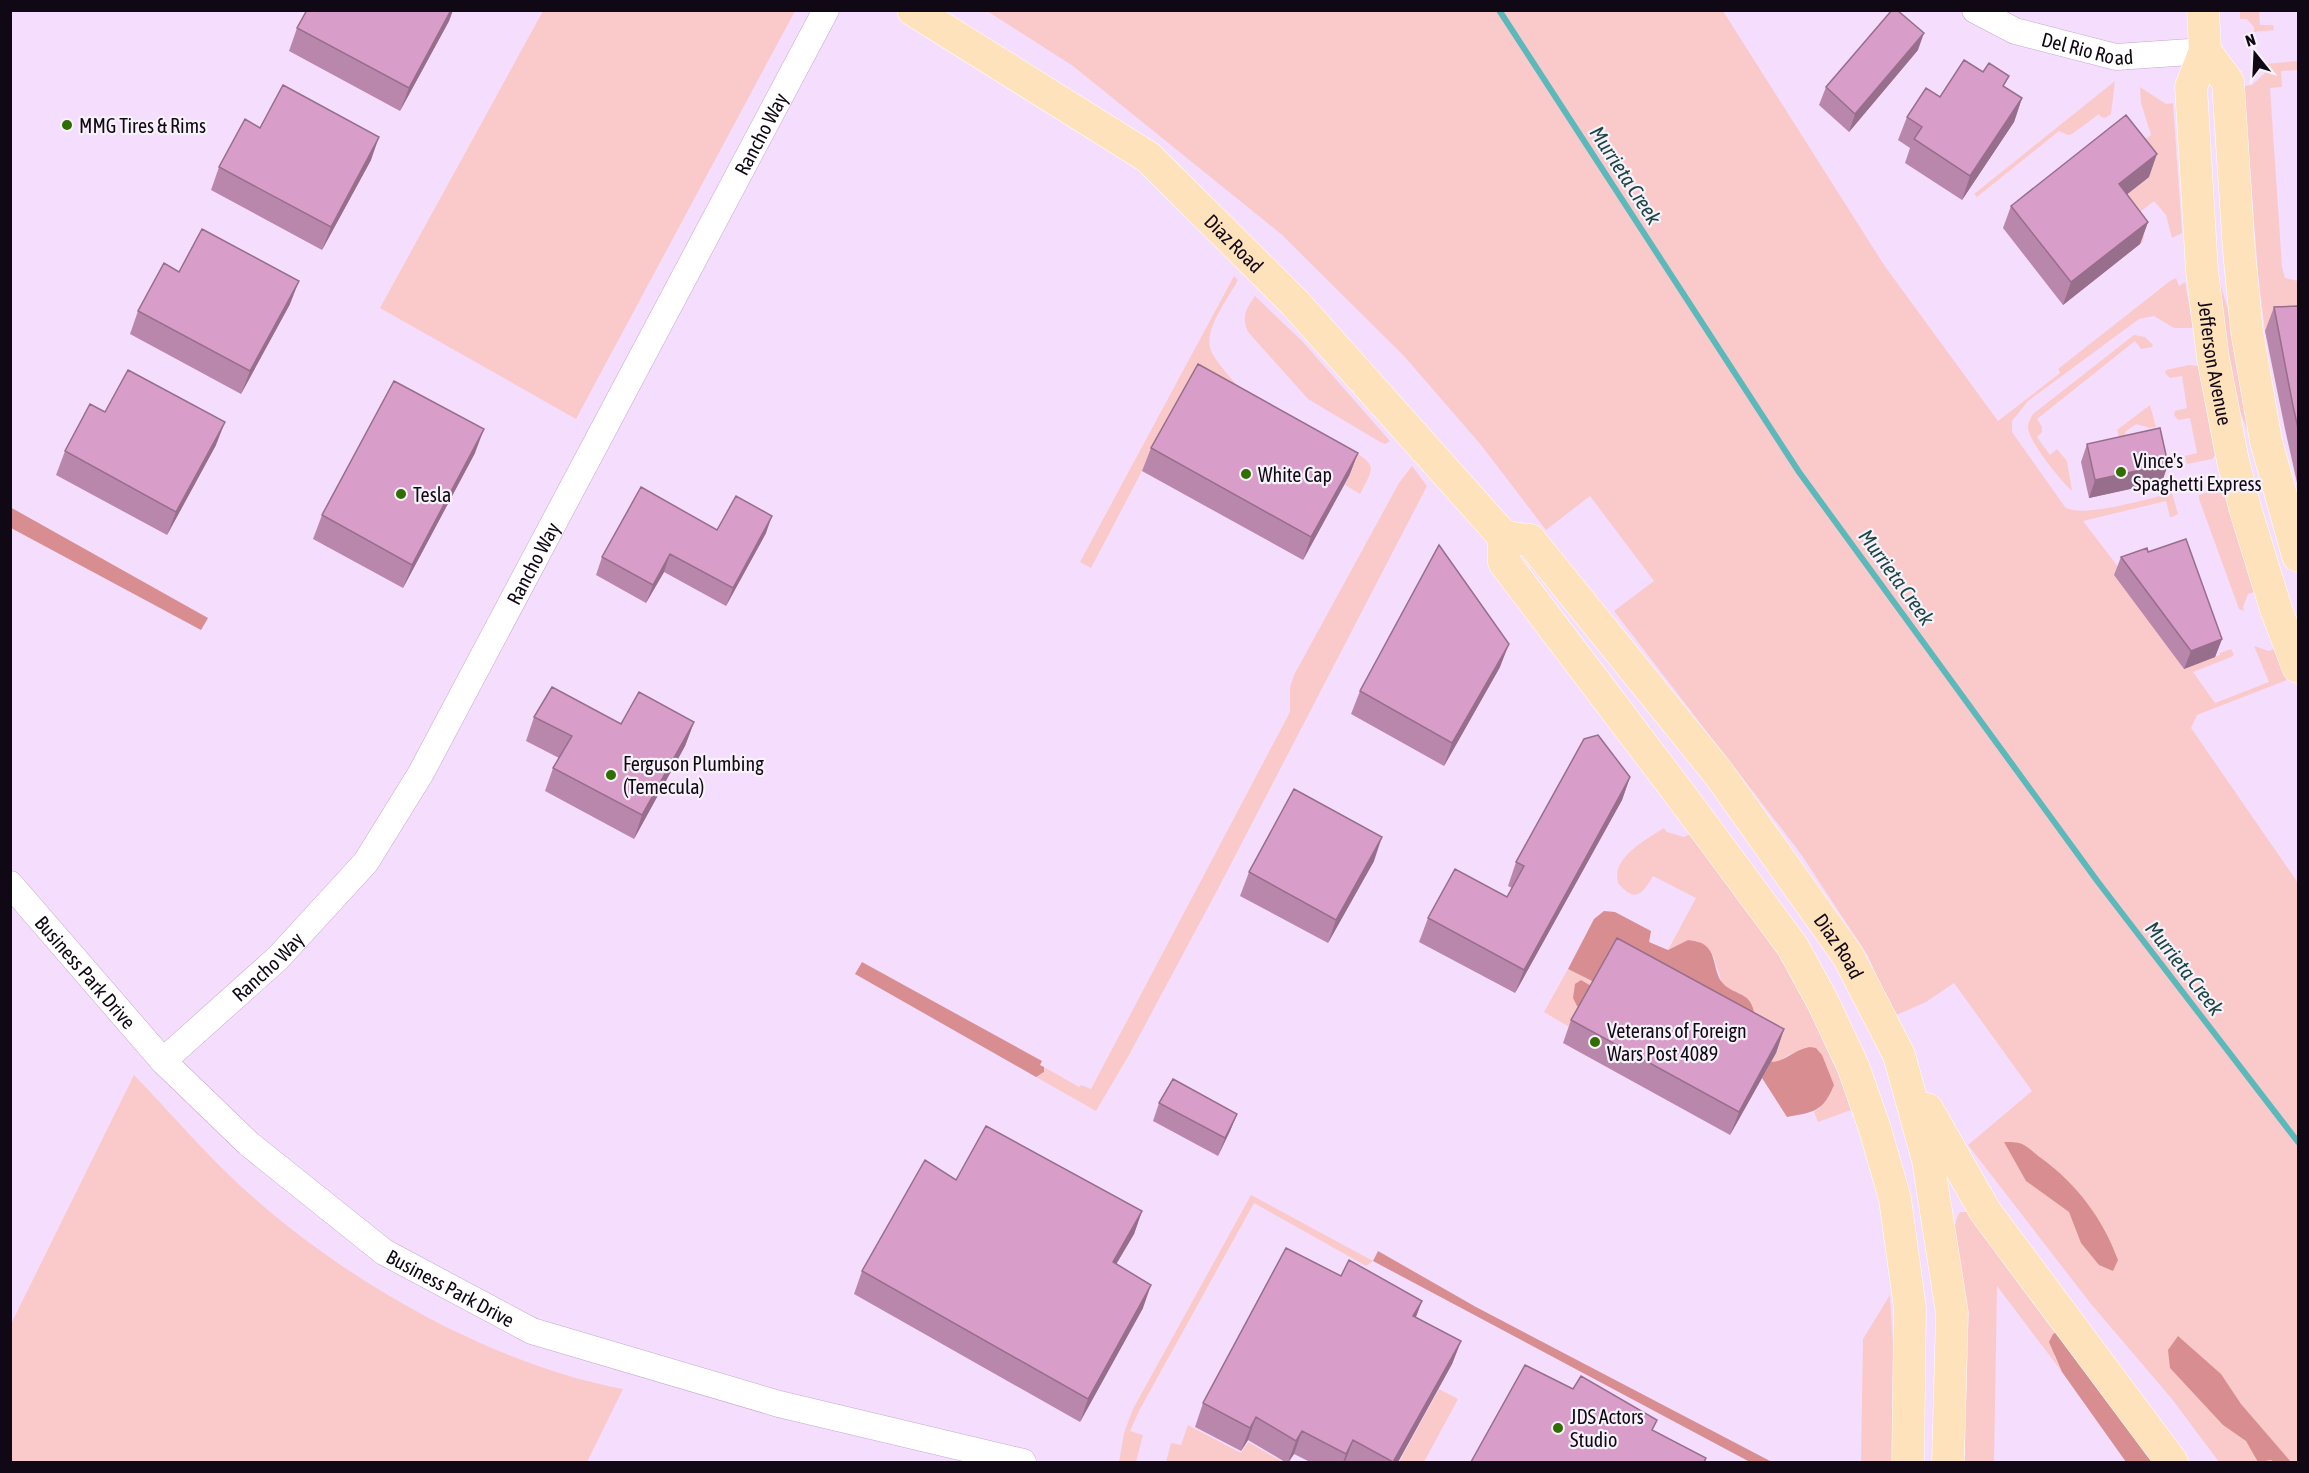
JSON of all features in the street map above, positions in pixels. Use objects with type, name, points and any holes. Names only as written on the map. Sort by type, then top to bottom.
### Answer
[{"type":"main road","name":"Diaz Road","points":[[913,10],[1148,157],[1294,303],[1504,537],[1530,540],[1719,774],[1848,956],[1899,1055],[1928,1160],[1952,1313],[1948,1462]]},
{"type":"main road","name":"Jefferson Avenue","points":[[2203,10],[2205,51],[2191,87],[2202,271],[2213,358],[2245,508],[2291,609],[2298,667]]},
{"type":"main road","name":"Jefferson Avenue","points":[[2205,51],[2228,82],[2239,251],[2247,332],[2266,441],[2298,556]]},
{"type":"main road","name":"Diaz Road","points":[[1504,537],[1504,562],[1793,947],[1823,1002],[1852,1066],[1875,1129],[1895,1199],[1909,1297],[1908,1462]]},
{"type":"main road","points":[[1899,1055],[1951,1154],[1985,1211],[2172,1462]]},
{"type":"street","name":"Rancho Way","points":[[163,1061],[279,958],[366,862],[421,773],[826,10]]},
{"type":"street","name":"Del Rio Road","points":[[1975,10],[2015,31],[2116,57],[2205,51]]},
{"type":"street","name":"Business Park Drive","points":[[10,884],[163,1061],[249,1144],[384,1252],[532,1331],[779,1404],[1023,1462]]},
{"type":"shaded area","points":[[543,11],[795,11],[576,419],[380,308]]},
{"type":"shaded area","points":[[987,11],[1723,11],[1884,265],[1998,421],[2060,373],[2058,369],[2170,281],[2176,278],[2179,286],[2185,282],[2193,328],[2174,328],[2154,316],[2139,319],[2028,401],[2012,421],[2012,432],[2065,507],[2085,511],[2133,503],[2172,493],[2178,514],[2172,517],[2170,517],[2166,501],[2083,521],[2122,572],[2115,575],[2184,669],[2231,649],[2234,655],[2231,657],[2193,672],[2215,703],[2269,682],[2254,646],[2269,651],[2275,648],[2287,680],[2197,715],[2191,728],[2298,883],[2298,1462],[2219,1462],[2172,1399],[2091,1304],[1968,1145],[2032,1091],[1954,983],[1926,1002],[1894,1016],[1868,956],[1801,854],[1614,611],[1654,581],[1590,496],[1546,530],[1481,445],[1404,356],[1281,234],[1073,66]]},
{"type":"shaded area","points":[[2240,11],[2259,11],[2260,25],[2273,25],[2274,30],[2254,32],[2254,27],[2247,19],[2240,19]]},
{"type":"shaded area","points":[[2298,61],[2298,70],[2281,71],[2282,87],[2270,88],[2282,267],[2285,278],[2298,281],[2298,314],[2293,329],[2265,331],[2258,274],[2244,86],[2252,85],[2265,73],[2265,64]]},
{"type":"shaded area","points":[[2115,81],[2111,114],[2105,118],[2099,114],[2072,134],[2068,135],[2059,131],[1977,197],[1974,194]]},
{"type":"shaded area","points":[[2140,87],[2166,104],[2173,103],[2182,233],[2172,238],[2166,215],[2154,201],[2131,219],[2144,235],[2143,242],[2140,244],[2111,207],[2129,151],[2151,135],[2141,103]]},
{"type":"shaded area","points":[[1234,276],[1238,280],[1217,316],[1210,335],[1210,345],[1220,365],[1248,398],[1142,471],[1091,568],[1080,562]]},
{"type":"shaded area","points":[[2220,283],[2239,347],[2253,446],[2231,387],[2217,286]]},
{"type":"shaded area","points":[[1255,296],[1303,342],[1390,441],[1385,444],[1380,442],[1308,399],[1248,332],[1245,322],[1246,313]]},
{"type":"shaded area","points":[[2134,335],[2145,337],[2153,345],[2152,347],[2141,349],[2135,341],[2037,419],[2042,432],[2037,437],[2050,455],[2057,449],[2067,461],[2072,491],[2033,442],[2029,433],[2029,422],[2033,414]]},
{"type":"shaded area","points":[[2189,365],[2198,366],[2215,455],[2212,459],[2187,464],[2185,456],[2197,453],[2190,418],[2178,420],[2174,415],[2175,411],[2187,408],[2182,376],[2170,378],[2165,373],[2166,370]]},
{"type":"shaded area","points":[[2150,405],[2156,427],[2150,428],[2136,424],[2125,432],[2129,451],[2123,453],[2117,430]]},
{"type":"shaded area","points":[[1349,448],[1365,459],[1371,467],[1369,477],[1360,494],[1345,485],[1349,477]]},
{"type":"shaded area","points":[[1412,466],[1427,486],[1220,885],[1129,1055],[1096,1111],[1036,1077],[1044,1072],[1044,1067],[1079,1087],[1081,1085],[1091,1089],[1290,712],[1290,687],[1294,675],[1399,483]]},
{"type":"shaded area","points":[[2214,490],[2223,490],[2254,592],[2248,594],[2243,607],[2244,611],[2239,609],[2199,499],[2199,495]]},
{"type":"shaded area","points":[[10,507],[208,618],[201,630],[11,528]]},
{"type":"shaded area","points":[[1664,828],[1667,832],[1684,837],[1690,834],[1773,944],[1813,1018],[1843,1084],[1851,1110],[1818,1122],[1814,1112],[1821,1107],[1834,1085],[1790,1054],[1778,1062],[1771,1062],[1776,1053],[1730,1028],[1745,996],[1722,983],[1713,955],[1688,940],[1668,950],[1696,898],[1653,876],[1642,892],[1634,895],[1618,883],[1617,874],[1625,857]]},
{"type":"shaded area","points":[[1604,911],[1615,912],[1651,931],[1649,942],[1668,950],[1688,940],[1704,945],[1712,954],[1721,981],[1725,986],[1745,996],[1754,1012],[1743,1022],[1596,983],[1568,969],[1594,919]]},
{"type":"shaded area","points":[[862,962],[1042,1061],[1040,1065],[1044,1067],[1044,1072],[1036,1077],[855,974]]},
{"type":"shaded area","points":[[1568,969],[1596,983],[1571,1028],[1544,1012]]},
{"type":"shaded area","points":[[1581,980],[1593,987],[1582,1008],[1577,1006],[1573,998],[1575,984]]},
{"type":"shaded area","points":[[1810,1047],[1816,1048],[1822,1055],[1834,1085],[1826,1101],[1817,1109],[1787,1117],[1762,1078],[1771,1062]]},
{"type":"shaded area","points":[[134,1075],[216,1162],[268,1210],[361,1278],[411,1308],[464,1335],[517,1358],[570,1376],[623,1389],[587,1462],[11,1462],[11,1324]]},
{"type":"shaded area","points":[[2004,1142],[2018,1143],[2027,1147],[2054,1168],[2077,1191],[2097,1217],[2112,1245],[2118,1260],[2113,1271],[2099,1265],[2081,1243],[2069,1212],[2026,1181]]},
{"type":"shaded area","points":[[1251,1195],[1373,1261],[1366,1266],[1254,1203],[1139,1411],[1130,1431],[1143,1435],[1136,1462],[1119,1462],[1124,1433],[1133,1409]]},
{"type":"shaded area","points":[[1960,1212],[1971,1212],[2071,1341],[2054,1356],[2062,1372],[1997,1286],[1994,1462],[1964,1462],[1965,1318],[1955,1233],[1955,1225]]},
{"type":"shaded area","points":[[1378,1251],[1476,1307],[1772,1462],[1750,1462],[1373,1261]]},
{"type":"shaded area","points":[[1890,1295],[1894,1361],[1893,1462],[1861,1462],[1863,1339]]},
{"type":"shaded area","points":[[2059,1331],[2160,1462],[2126,1462],[2062,1372],[2049,1342],[2053,1334]]},
{"type":"shaded area","points":[[2178,1336],[2221,1374],[2241,1404],[2291,1462],[2271,1460],[2258,1462],[2246,1441],[2223,1425],[2170,1368],[2168,1350]]},
{"type":"shaded area","points":[[1439,1389],[1458,1399],[1424,1462],[1399,1462]]},
{"type":"shaded area","points":[[1188,1425],[1241,1453],[1248,1442],[1283,1462],[1166,1462],[1171,1443],[1181,1445]]},
{"type":"building","points":[[307,10],[451,10],[409,88],[297,28]]},
{"type":"building","points":[[1892,10],[1897,10],[1924,33],[1855,114],[1826,87]]},
{"type":"building","points":[[1964,60],[1983,72],[1989,63],[2009,76],[2003,86],[2022,98],[1970,176],[1914,139],[1922,127],[1907,117],[1926,88],[1940,97]]},
{"type":"building","points":[[283,85],[379,137],[331,227],[219,167],[245,119],[260,128]]},
{"type":"building","points":[[2126,115],[2157,154],[2119,184],[2148,222],[2071,282],[2011,206]]},
{"type":"building","points":[[202,229],[299,281],[250,371],[138,311],[164,263],[179,272]]},
{"type":"building","points":[[2298,306],[2298,428],[2274,307]]},
{"type":"building","name":"White Cap","points":[[1198,364],[1358,453],[1311,537],[1151,448]]},
{"type":"building","points":[[128,370],[225,422],[176,512],[65,451],[90,404],[105,412]]},
{"type":"building","points":[[394,381],[484,429],[412,565],[322,515]]},
{"type":"building","points":[[2160,428],[2168,464],[2095,480],[2087,444]]},
{"type":"building","points":[[641,487],[717,530],[736,496],[772,516],[733,588],[670,554],[653,585],[602,557]]},
{"type":"building","points":[[2186,539],[2222,639],[2191,651],[2121,557],[2147,548],[2148,552]]},
{"type":"building","points":[[1439,545],[1509,644],[1452,743],[1360,691]]},
{"type":"building","name":"Ferguson Plumbing (Temecula)","points":[[552,687],[621,724],[639,692],[694,722],[642,815],[553,768],[572,736],[534,717]]},
{"type":"building","points":[[1598,735],[1630,777],[1524,970],[1428,918],[1455,869],[1507,897],[1524,866],[1516,862],[1584,739]]},
{"type":"building","points":[[1294,789],[1382,837],[1336,920],[1249,872]]},
{"type":"building","points":[[1617,938],[1784,1029],[1739,1112],[1571,1020]]},
{"type":"building","points":[[1173,1079],[1237,1114],[1225,1138],[1159,1103]]},
{"type":"building","points":[[986,1126],[1142,1211],[1113,1262],[1151,1285],[1088,1399],[862,1271],[925,1160],[956,1180]]},
{"type":"building","points":[[1286,1248],[1341,1276],[1349,1260],[1422,1301],[1413,1316],[1461,1341],[1393,1462],[1353,1440],[1346,1454],[1302,1431],[1296,1441],[1256,1417],[1250,1428],[1203,1403]]},
{"type":"building","name":"JDS Actors Studio","points":[[1525,1365],[1573,1389],[1581,1376],[1657,1420],[1652,1430],[1706,1458],[1704,1462],[1471,1462]]},
{"type":"waterway","name":"Murrieta Creek","points":[[1499,10],[1799,472],[2098,882],[2298,1142]]},
{"type":"place","name":"MMG Tires & Rims","points":[[67,125]]},
{"type":"place","name":"Vince's Spaghetti Express","points":[[2121,472]]},
{"type":"place","name":"White Cap","points":[[1246,474]]},
{"type":"place","name":"Tesla","points":[[401,494]]},
{"type":"place","name":"Ferguson Plumbing (Temecula)","points":[[611,775]]},
{"type":"place","name":"Veterans of Foreign Wars Post 4089","points":[[1595,1042]]},
{"type":"place","name":"JDS Actors Studio","points":[[1558,1428]]}]
